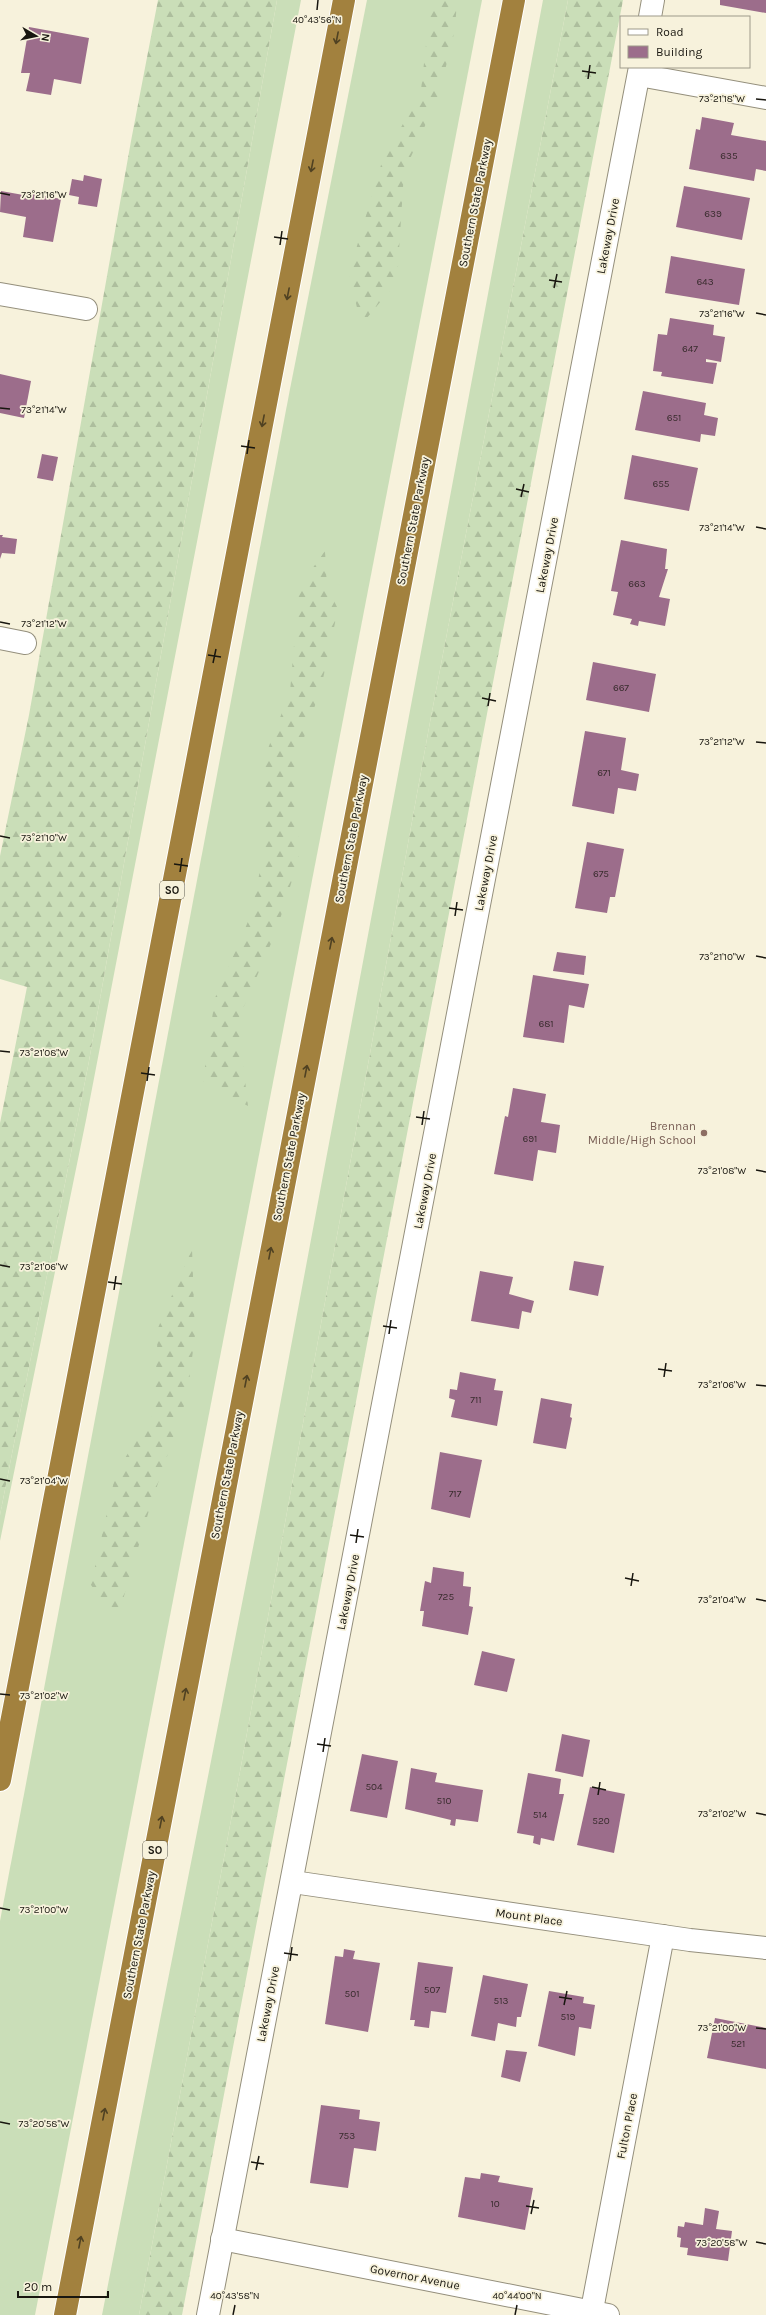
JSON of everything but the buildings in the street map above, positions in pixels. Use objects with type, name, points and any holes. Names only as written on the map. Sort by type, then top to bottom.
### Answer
[{"type":"highway","name":"SO","points":[[0,1780],[344,0]]},
{"type":"highway","name":"Southern State Parkway","points":[[65,2315],[514,0]]},
{"type":"highway","points":[[71,2315],[72,2280]]},
{"type":"street","points":[[650,16],[653,0]]},
{"type":"street","points":[[639,71],[766,98]]},
{"type":"street","name":"Lakeway Drive","points":[[208,2315],[293,1882],[639,71]]},
{"type":"street","points":[[0,294],[86,309]]},
{"type":"street","points":[[0,638],[25,643]]},
{"type":"street","name":"Mount Place","points":[[293,1882],[663,1936],[766,1948]]},
{"type":"street","name":"Fulton Place","points":[[597,2314],[663,1936]]},
{"type":"street","name":"Governor Avenue","points":[[222,2240],[597,2314]]},
{"type":"green space","points":[[158,0],[277,0],[89,1061],[0,1515],[0,1123],[27,987],[0,979],[0,856],[29,715],[131,141]]},
{"type":"green space","points":[[277,0],[301,0],[86,1120],[0,1541],[0,1515],[89,1061]]},
{"type":"green space","points":[[367,0],[482,0],[35,2315],[0,2315],[0,1921],[290,389]]},
{"type":"green space","points":[[431,0],[457,0],[455,29],[439,95],[404,172],[397,282],[361,325],[349,273],[381,165],[421,90]]},
{"type":"green space","points":[[543,0],[568,0],[430,722],[239,1777],[139,2315],[102,2315],[260,1512]]},
{"type":"green space","points":[[568,0],[623,0],[182,2315],[139,2315],[239,1777],[430,722]]},
{"type":"green space","points":[[325,551],[327,587],[338,609],[321,688],[296,761],[299,858],[276,932],[238,1020],[248,1106],[203,1081],[215,998],[250,917],[265,848],[262,764],[290,692],[299,587]]},
{"type":"green space","points":[[192,1248],[195,1335],[187,1397],[150,1507],[117,1620],[91,1585],[116,1472],[154,1413],[158,1328]]},
{"type":"place","name":"Brennan Middle/High School","points":[[704,1133]]}]
